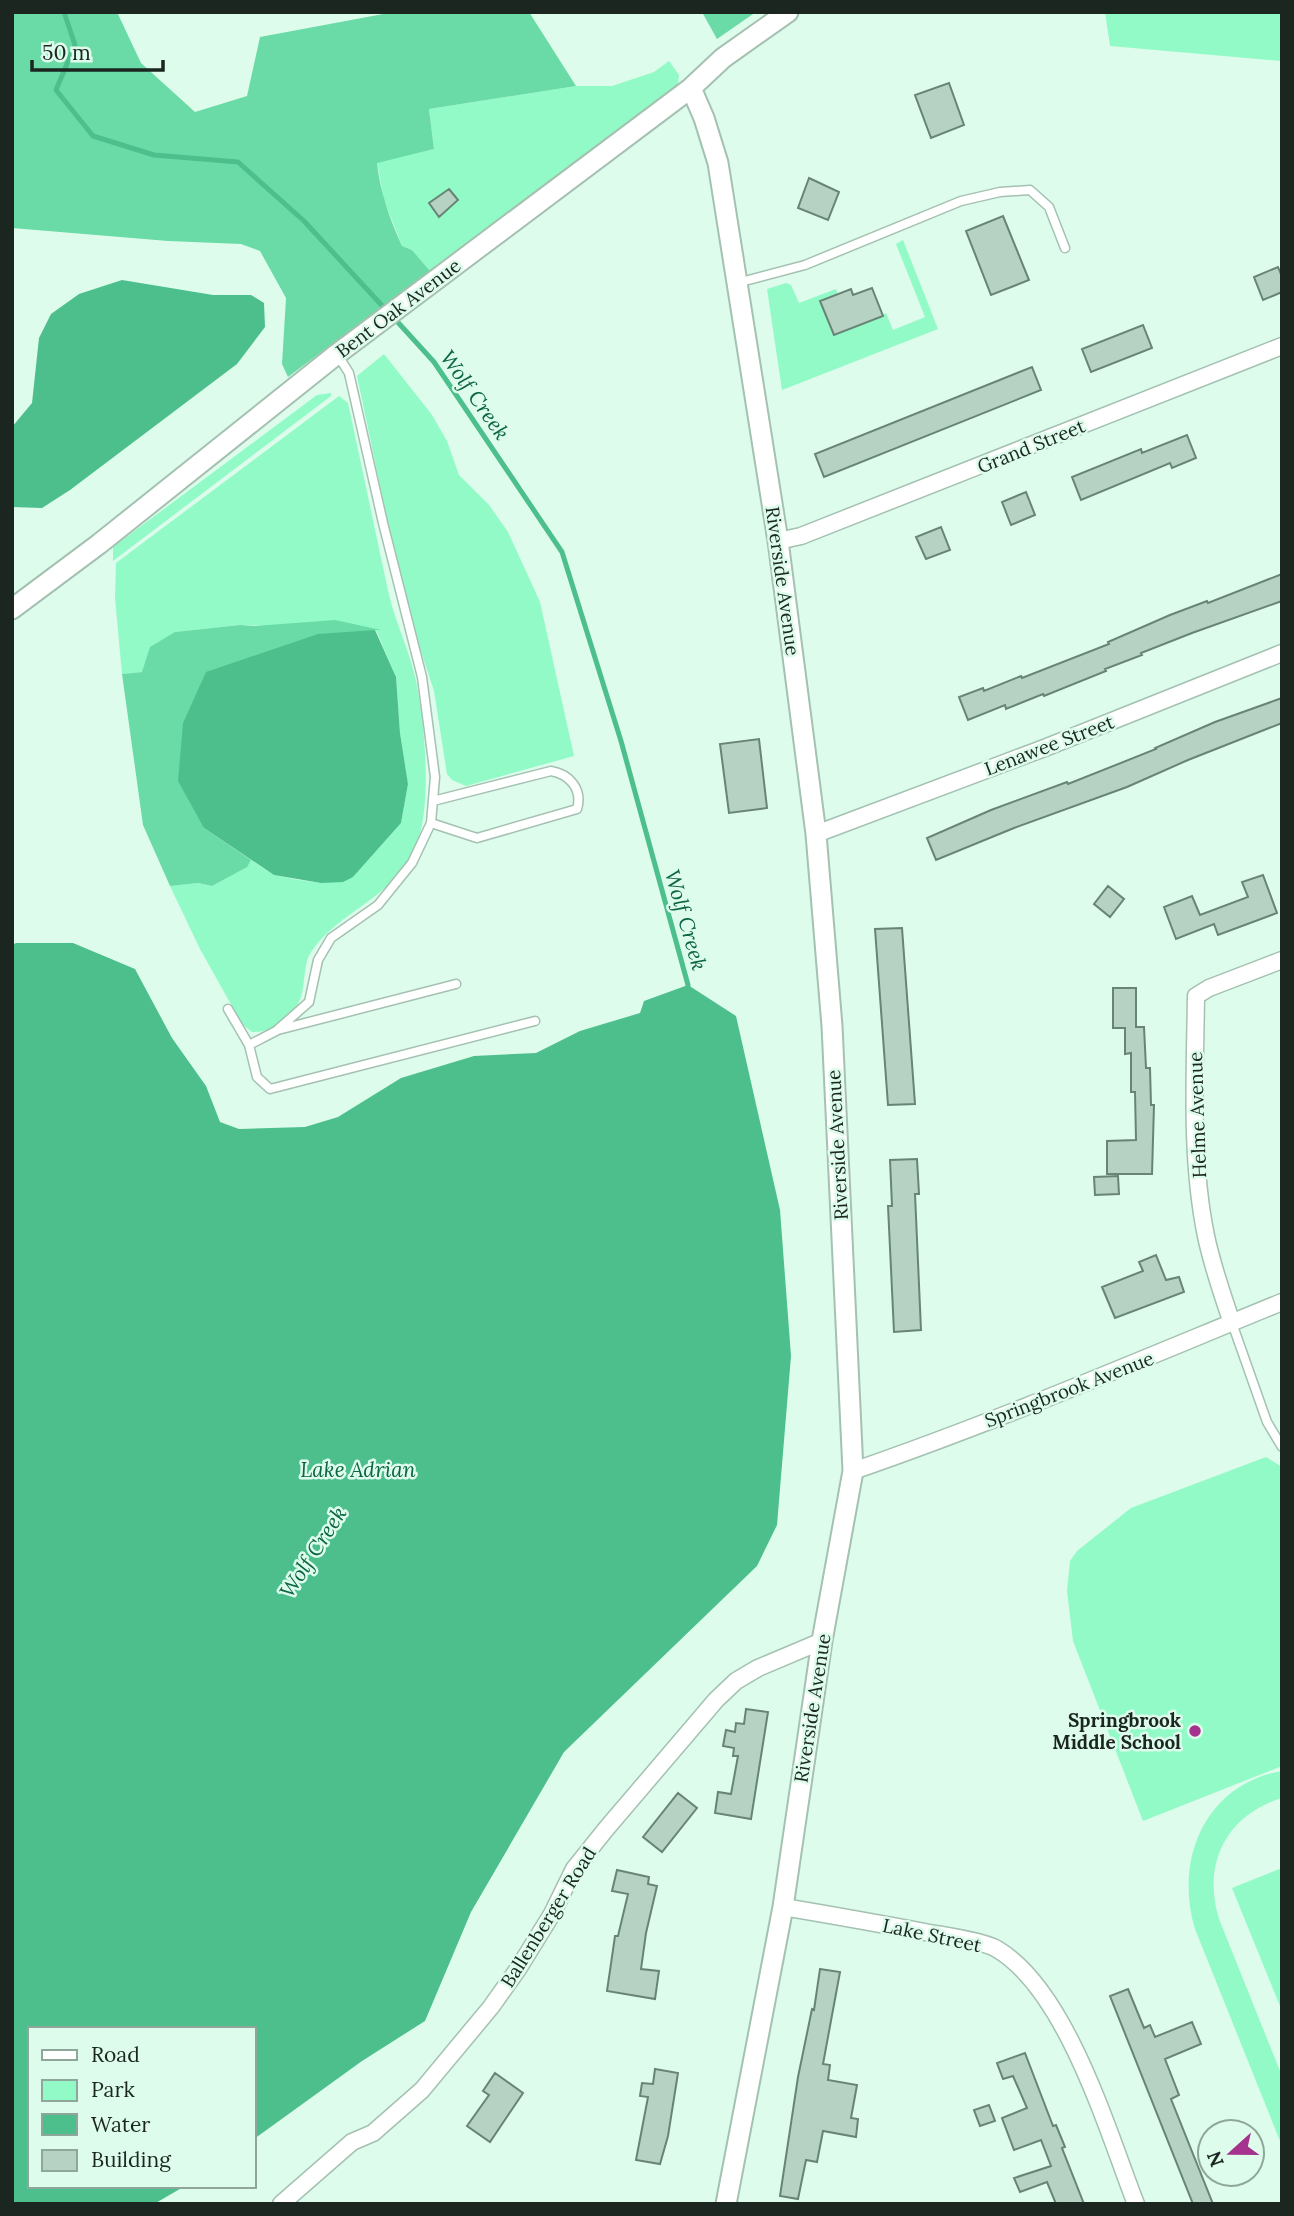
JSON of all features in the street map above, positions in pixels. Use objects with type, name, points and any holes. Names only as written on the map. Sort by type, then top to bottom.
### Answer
[{"type":"street","name":"Bent Oak Avenue","points":[[12,609],[99,544],[374,325],[691,88],[723,58],[788,12]]},
{"type":"street","name":"Riverside Avenue","points":[[691,88],[713,141],[737,283],[778,541],[816,834],[832,1026],[853,1471],[822,1641],[783,1907],[726,2204]]},
{"type":"street","name":"Grand Street","points":[[778,541],[814,531],[1282,346]]},
{"type":"street","name":"Lenawee Street","points":[[816,834],[1282,653]]},
{"type":"street","name":"Helme Avenue","points":[[1232,1323],[1206,1235],[1199,1174],[1194,1052],[1196,996],[1209,988],[1282,960]]},
{"type":"street","name":"Springbrook Avenue","points":[[853,1471],[1161,1353],[1282,1302]]},
{"type":"street","name":"Ballenberger Road","points":[[281,2204],[352,2142],[373,2133],[422,2090],[491,2007],[509,1981],[552,1914],[574,1869],[716,1700],[736,1681],[758,1668],[822,1641]]},
{"type":"street","name":"Lake Street","points":[[783,1907],[956,1938],[996,1948],[1024,1972],[1047,2000],[1071,2039],[1136,2204]]},
{"type":"lane","points":[[737,283],[804,265],[961,201],[1000,192],[1030,190],[1049,206],[1065,248]]},
{"type":"lane","points":[[276,1031],[309,1002],[318,960],[331,938],[378,905],[412,863],[431,823],[433,801],[435,777],[422,677],[349,373],[337,354]]},
{"type":"lane","points":[[431,823],[477,838],[577,809],[579,802],[572,779],[562,772],[551,771],[433,801]]},
{"type":"lane","points":[[249,1045],[276,1031],[456,984]]},
{"type":"lane","points":[[228,1009],[249,1045],[257,1077],[270,1089],[536,1021]]},
{"type":"lane","points":[[1232,1323],[1267,1422],[1282,1447]]},
{"type":"green space","points":[[1105,12],[1282,12],[1282,61],[1110,46]]},
{"type":"green space","points":[[669,61],[679,75],[678,84],[430,271],[412,250],[402,246],[384,200],[377,162],[434,149],[429,109],[576,86],[612,86],[654,72]]},
{"type":"green space","points":[[903,240],[938,329],[782,390],[767,289],[786,283],[791,285],[799,303],[836,289],[838,294],[820,301],[834,335],[886,313],[893,330],[925,317],[896,244]]},
{"type":"green space","points":[[384,354],[432,415],[447,441],[459,475],[489,505],[508,532],[540,602],[574,756],[466,786],[452,780],[447,774],[434,691],[397,566],[357,376]]},
{"type":"green space","points":[[331,393],[331,396],[113,561],[113,547],[317,395]]},
{"type":"green space","points":[[339,396],[348,403],[389,595],[416,681],[426,766],[424,811],[415,848],[393,880],[322,938],[311,952],[302,993],[295,1009],[276,1026],[252,1032],[242,1024],[200,949],[170,886],[198,883],[212,886],[246,867],[251,860],[274,875],[299,880],[322,883],[353,877],[401,823],[408,784],[400,733],[396,677],[376,630],[240,625],[175,632],[142,672],[122,674],[115,598],[116,563]]},
{"type":"green space","name":"Springbrook Middle School","points":[[1266,1457],[1282,1467],[1282,1766],[1143,1821],[1073,1641],[1067,1591],[1070,1561],[1077,1551],[1131,1508]]},
{"type":"green space","points":[[1282,1771],[1282,1798],[1246,1816],[1233,1829],[1223,1844],[1214,1879],[1219,1919],[1282,2076],[1282,2146],[1195,1929],[1189,1877],[1193,1852],[1202,1829],[1215,1809],[1233,1791],[1255,1779]]},
{"type":"green space","points":[[1282,1868],[1282,2011],[1232,1888]]},
{"type":"shaded area","points":[[12,12],[117,12],[141,63],[195,112],[247,96],[260,37],[394,12],[529,12],[576,86],[429,109],[434,149],[377,163],[386,205],[402,246],[412,250],[430,271],[288,377],[282,364],[286,298],[260,251],[241,244],[12,228]]},
{"type":"shaded area","points":[[702,12],[756,12],[717,39]]},
{"type":"shaded area","points":[[335,620],[381,630],[375,630],[204,828],[251,860],[247,867],[212,886],[198,883],[170,886],[143,825],[122,674],[142,672],[150,647],[175,632],[240,625]]},
{"type":"water","points":[[122,280],[213,295],[251,295],[264,303],[265,327],[237,364],[70,490],[42,508],[12,507],[12,427],[32,403],[39,338],[51,314],[79,294]]},
{"type":"water","points":[[375,630],[396,677],[400,733],[408,784],[401,823],[353,877],[343,882],[321,883],[274,875],[204,828],[178,781],[183,723],[206,672],[318,634]]},
{"type":"water","name":"Lake Adrian","points":[[73,943],[135,969],[172,1038],[206,1086],[220,1122],[239,1129],[305,1127],[338,1117],[401,1078],[474,1056],[536,1053],[580,1031],[640,1013],[644,1001],[688,985],[736,1016],[780,1210],[791,1356],[777,1525],[757,1566],[564,1752],[471,1912],[425,2021],[362,2061],[256,2138],[256,2027],[28,2027],[28,2188],[182,2188],[154,2204],[12,2204],[12,945]]},
{"type":"building","points":[[949,83],[964,125],[931,138],[915,95]]},
{"type":"building","points":[[809,178],[839,192],[828,220],[798,208]]},
{"type":"building","points":[[449,189],[458,200],[439,217],[429,203]]},
{"type":"building","points":[[1003,216],[1029,280],[991,295],[966,231]]},
{"type":"building","points":[[1278,267],[1282,277],[1282,292],[1263,300],[1254,277]]},
{"type":"building","points":[[872,288],[883,316],[834,335],[820,301],[851,289],[853,295]]},
{"type":"building","points":[[1143,325],[1152,348],[1091,372],[1082,349]]},
{"type":"building","points":[[1032,367],[1041,390],[824,477],[815,454]]},
{"type":"building","points":[[1187,435],[1196,458],[1172,468],[1170,463],[1081,500],[1072,477],[1141,449],[1142,453]]},
{"type":"building","points":[[1026,492],[1035,515],[1011,525],[1002,502]]},
{"type":"building","points":[[941,527],[950,550],[926,559],[916,537]]},
{"type":"building","points":[[1282,574],[1282,601],[1141,653],[1142,655],[1105,669],[1106,671],[1044,696],[1043,694],[1006,709],[1005,705],[968,720],[959,697],[983,688],[984,691],[1021,676],[1022,678],[1109,644],[1108,642],[1170,615]]},
{"type":"building","points":[[1282,698],[1282,723],[1127,787],[936,860],[927,838],[991,810],[1067,782],[1068,784],[1215,722]]},
{"type":"building","points":[[759,739],[767,808],[729,813],[720,744]]},
{"type":"building","points":[[1263,875],[1277,913],[1218,935],[1214,924],[1176,939],[1164,907],[1192,896],[1200,915],[1248,897],[1242,882]]},
{"type":"building","points":[[1108,886],[1124,899],[1110,917],[1094,904]]},
{"type":"building","points":[[902,928],[915,1104],[888,1105],[875,929]]},
{"type":"building","points":[[1113,988],[1136,988],[1136,1027],[1144,1027],[1146,1068],[1150,1068],[1151,1105],[1154,1105],[1152,1174],[1107,1174],[1107,1141],[1136,1140],[1135,1092],[1131,1092],[1131,1053],[1125,1054],[1125,1028],[1113,1028]]},
{"type":"building","points":[[917,1159],[919,1194],[915,1194],[921,1330],[894,1332],[888,1206],[892,1206],[890,1160]]},
{"type":"building","points":[[1118,1176],[1119,1194],[1095,1195],[1094,1177]]},
{"type":"building","points":[[1156,1255],[1166,1280],[1179,1277],[1184,1292],[1115,1318],[1102,1287],[1143,1271],[1139,1262]]},
{"type":"building","points":[[746,1709],[768,1712],[751,1819],[715,1813],[718,1792],[731,1794],[738,1756],[733,1756],[734,1748],[723,1746],[726,1730],[735,1732],[736,1723],[744,1724]]},
{"type":"building","points":[[678,1793],[697,1808],[662,1852],[643,1837]]},
{"type":"building","points":[[617,1870],[649,1877],[648,1884],[657,1886],[641,1969],[659,1971],[655,1999],[607,1991],[615,1936],[618,1936],[628,1894],[612,1891]]},
{"type":"building","points":[[820,1969],[840,1972],[823,2064],[830,2065],[828,2080],[857,2085],[851,2118],[858,2119],[856,2137],[823,2131],[817,2162],[806,2160],[798,2199],[780,2196],[798,2077],[812,2009],[814,2010]]},
{"type":"building","points":[[1128,1989],[1144,2028],[1150,2025],[1155,2037],[1192,2022],[1201,2044],[1165,2059],[1179,2095],[1171,2099],[1196,2162],[1196,2188],[1207,2188],[1213,2204],[1193,2204],[1110,1996]]},
{"type":"building","points":[[1025,2053],[1053,2126],[1056,2125],[1065,2147],[1062,2148],[1084,2204],[1056,2204],[1047,2182],[1020,2192],[1014,2178],[1051,2166],[1041,2140],[1014,2150],[1002,2118],[1027,2108],[1013,2076],[1003,2079],[997,2063]]},
{"type":"building","points":[[655,2069],[678,2073],[668,2136],[660,2164],[636,2160],[648,2097],[640,2096],[642,2083],[653,2084]]},
{"type":"building","points":[[495,2073],[523,2093],[490,2142],[467,2126],[489,2095],[483,2091]]},
{"type":"building","points":[[989,2105],[995,2121],[980,2126],[974,2110]]},
{"type":"waterway","name":"Wolf Creek","points":[[64,12],[75,45],[56,90],[93,136],[154,155],[238,162],[304,221],[387,311]]},
{"type":"waterway","name":"Wolf Creek","points":[[394,318],[434,362],[562,552],[621,741],[688,985],[687,991]]},
{"type":"place","name":"Springbrook Middle School","points":[[1195,1731]]}]
